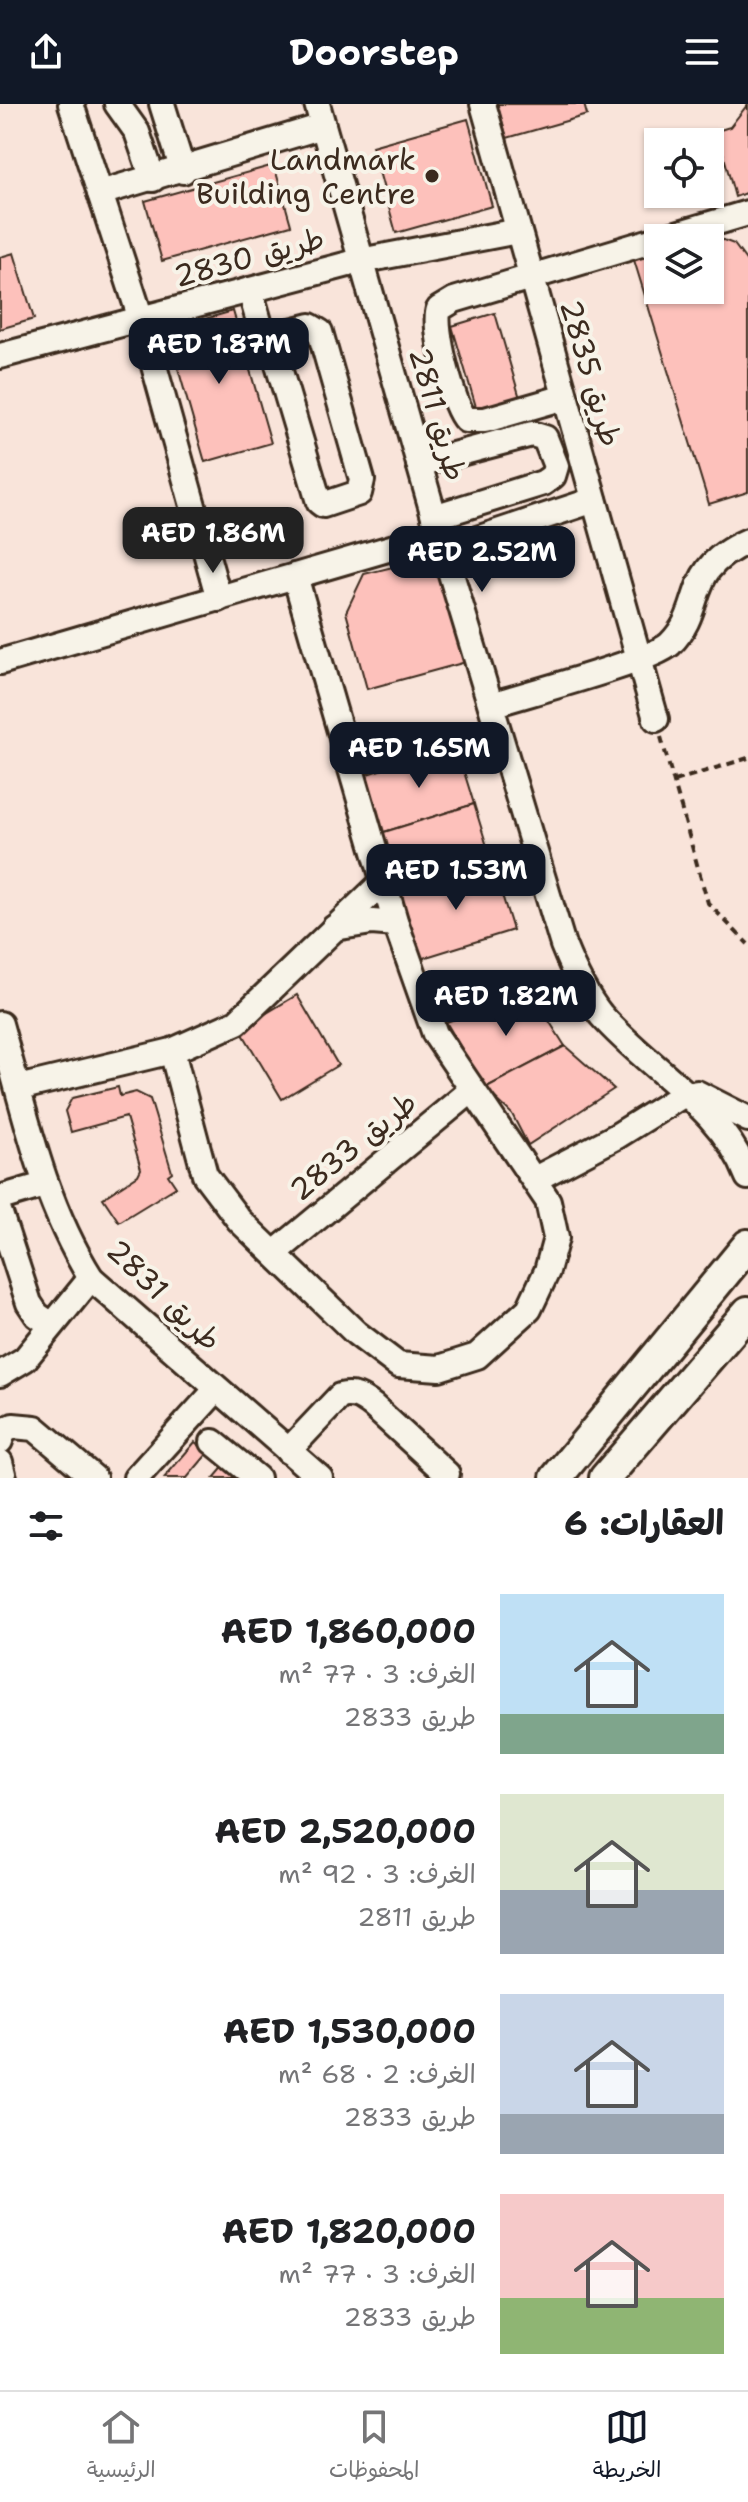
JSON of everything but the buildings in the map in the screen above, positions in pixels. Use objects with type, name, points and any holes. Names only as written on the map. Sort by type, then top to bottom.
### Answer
[{"type":"main road","points":[[556,1478],[748,1245]]},
{"type":"main road","points":[[605,1478],[748,1312]]},
{"type":"street","name":"طريق 2830","points":[[71,104],[141,319],[360,261],[518,231]]},
{"type":"street","points":[[117,104],[137,132],[153,179]]},
{"type":"street","points":[[162,104],[183,171]]},
{"type":"street","name":"طريق 2835","points":[[483,104],[656,719]]},
{"type":"street","points":[[100,193],[183,171],[320,115]]},
{"type":"street","name":"طريق 2811","points":[[320,115],[439,534],[563,945],[578,982],[602,1016],[668,1075],[737,1148],[748,1177]]},
{"type":"street","points":[[711,224],[748,213]]},
{"type":"street","points":[[565,397],[473,422],[461,415],[435,325],[439,309],[454,300],[644,244]]},
{"type":"street","points":[[258,288],[319,502],[323,505],[359,493],[362,480],[320,332],[310,326],[277,346]]},
{"type":"street","points":[[0,356],[141,319],[219,599]]},
{"type":"street","points":[[419,464],[532,434],[545,438],[556,466],[553,476],[543,483],[439,534]]},
{"type":"street","points":[[0,662],[439,534],[594,500]]},
{"type":"street","points":[[491,705],[640,658],[669,645],[685,620],[697,586],[711,562],[748,541]]},
{"type":"street","points":[[172,1051],[205,1175],[239,1220],[276,1252],[356,1333],[398,1365],[439,1368],[477,1356],[529,1309],[547,1271],[556,1238],[548,1201],[435,1034],[396,924],[295,576]]},
{"type":"street","points":[[18,1088],[172,1051],[237,1022],[385,880]]},
{"type":"street","points":[[334,928],[372,922],[396,924]]},
{"type":"street","name":"طريق 2831","points":[[0,1024],[44,1185],[73,1249],[91,1278],[320,1478]]},
{"type":"street","name":"طريق 2811","points":[[668,1075],[719,1106],[748,1119]]},
{"type":"street","name":"طريق 2833","points":[[276,1252],[472,1090]]},
{"type":"street","points":[[535,1179],[617,1136],[686,1093]]},
{"type":"street","points":[[0,1198],[44,1185]]},
{"type":"street","points":[[0,1214],[29,1303],[37,1315],[52,1325]]},
{"type":"street","points":[[0,1374],[25,1359],[91,1278]]},
{"type":"street","points":[[136,1478],[217,1389]]},
{"type":"street","points":[[288,1451],[340,1396],[351,1394],[361,1396],[447,1474]]},
{"type":"street","points":[[0,1441],[3,1432],[13,1426],[35,1428],[94,1478]]},
{"type":"street","points":[[213,1442],[257,1478]]},
{"type":"street","points":[[0,1462],[4,1478]]},
{"type":"path","points":[[656,719],[708,903],[748,944]]},
{"type":"path","points":[[673,782],[748,758]]},
{"type":"place","name":"Landmark Building Centre","points":[[432,176]]}]
